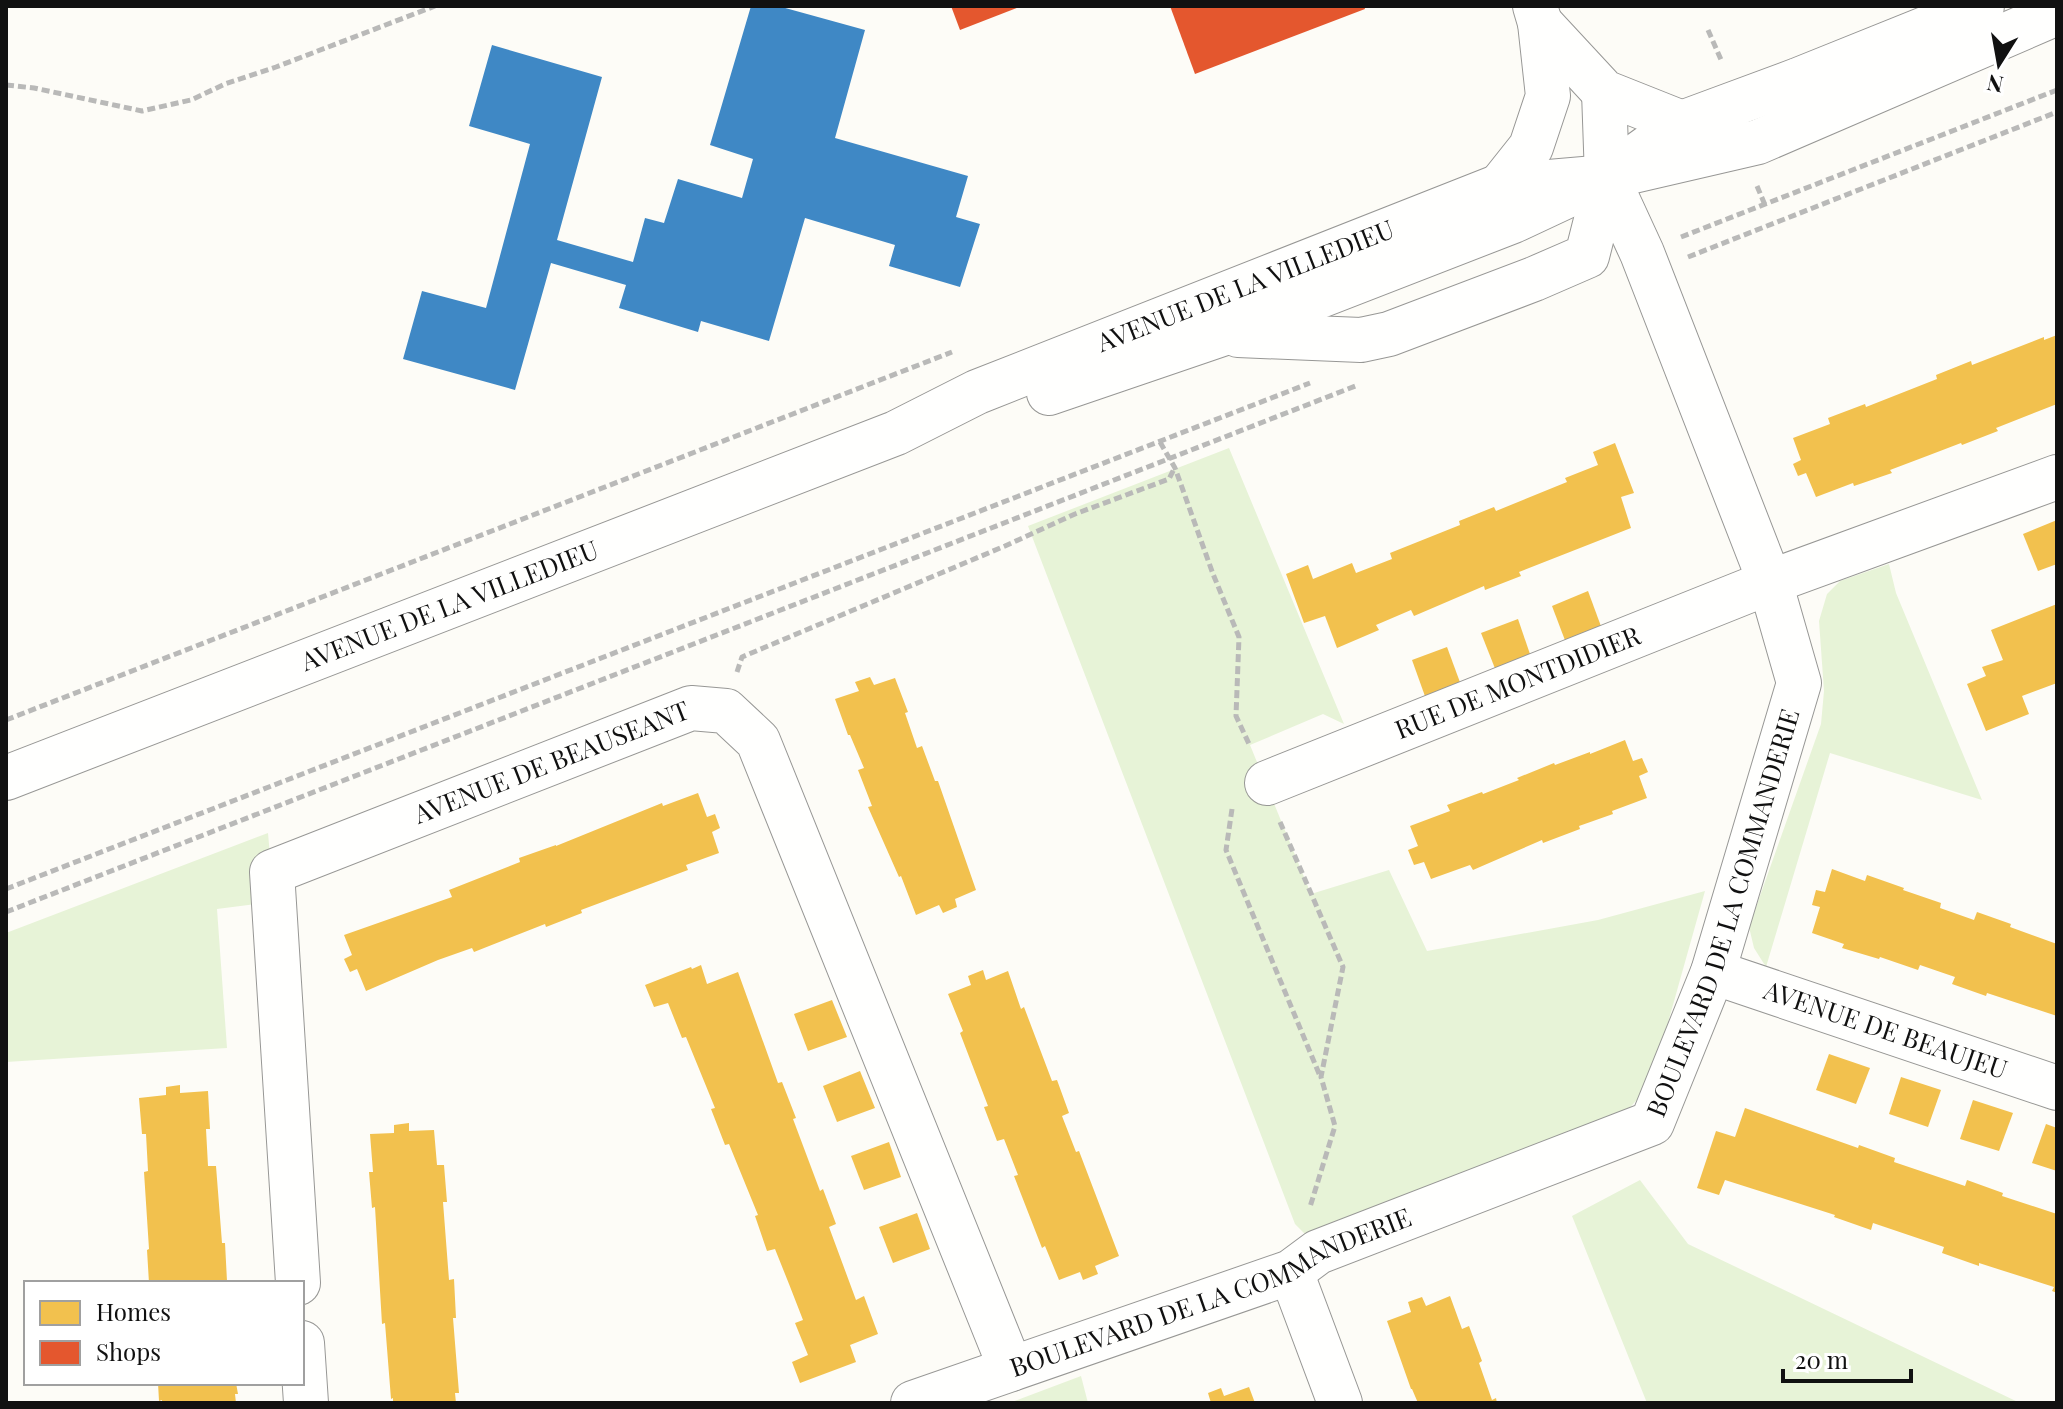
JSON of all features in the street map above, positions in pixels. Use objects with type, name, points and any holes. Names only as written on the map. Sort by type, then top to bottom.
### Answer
[{"type":"street","name":"AVENUE DE LA VILLEDIEU","points":[[896,433],[985,415],[1222,334],[1513,221],[1607,177],[1682,123],[1982,6]]},
{"type":"street","name":"AVENUE DE LA VILLEDIEU","points":[[6,778],[896,433],[977,392],[1500,186],[1607,177],[1758,142],[2057,13]]},
{"type":"street","points":[[1538,14],[1604,92],[1682,123]]},
{"type":"street","points":[[1500,186],[1531,147],[1548,96],[1538,14]]},
{"type":"street","name":"BOULEVARD DE LA COMMANDERIE","points":[[913,1403],[1304,1262],[1652,1123],[1713,972],[1799,683],[1770,582],[1646,262],[1607,177],[1604,92]]},
{"type":"street","points":[[1222,334],[1361,340],[1389,334],[1587,256],[1607,177],[1548,96]]},
{"type":"street","points":[[1770,582],[2057,477]]},
{"type":"street","name":"RUE DE MONTDIDIER","points":[[1248,777],[1770,582]]},
{"type":"street","name":"AVENUE DE BEAUSEANT","points":[[298,1281],[272,872],[691,708],[726,711],[758,741],[1011,1369]]},
{"type":"street","name":"AVENUE DE BEAUJEU","points":[[1713,972],[2057,1088]]},
{"type":"street","points":[[1304,1262],[1340,1403]]},
{"type":"street","points":[[304,1373],[306,1403]]},
{"type":"path","points":[[6,85],[142,111],[191,100],[225,84],[435,6]]},
{"type":"path","points":[[1646,262],[2057,90]]},
{"type":"path","points":[[1646,262],[2057,112]]},
{"type":"path","points":[[6,720],[958,350]]},
{"type":"path","points":[[6,889],[1320,379]]},
{"type":"path","points":[[6,912],[1358,385]]},
{"type":"path","points":[[1160,442],[1175,468],[1239,637],[1236,716],[1245,736],[1248,777],[1229,825],[1226,850],[1321,1077],[1335,1126],[1304,1228],[1304,1262]]},
{"type":"path","points":[[726,711],[742,657],[1075,514],[1169,479],[1175,468]]},
{"type":"path","points":[[1245,736],[1248,777],[1282,829],[1343,967],[1321,1077]]},
{"type":"green space","points":[[1229,448],[1344,724],[1323,714],[1250,745],[1311,894],[1389,870],[1427,951],[1598,920],[1705,891],[1660,1051],[1645,1091],[1623,1115],[1310,1239],[1295,1224],[1028,526]]},
{"type":"green space","points":[[1889,564],[1896,593],[1982,800],[1830,753],[1766,967],[1754,948],[1749,927],[1821,724],[1824,691],[1819,621],[1827,594],[1840,581]]},
{"type":"green space","points":[[268,833],[271,867],[263,903],[217,909],[227,1048],[6,1062],[6,933]]},
{"type":"green space","points":[[1640,1180],[1688,1244],[2020,1403],[1647,1403],[1572,1216]]},
{"type":"green space","points":[[1081,1376],[1088,1403],[1009,1403]]},
{"type":"building: Homes","points":[[2057,335],[2057,404],[1996,428],[1998,431],[1890,470],[1892,473],[1816,497],[1806,473],[1798,476],[1793,464],[1801,460],[1793,438],[1830,424],[1828,418],[1865,404],[1866,407],[1937,379],[1936,375],[1971,361],[1972,365],[2044,337],[2044,340]]},
{"type":"building: Homes","points":[[1615,443],[1634,493],[1621,497],[1631,528],[1519,572],[1521,576],[1485,590],[1484,586],[1414,616],[1411,610],[1376,625],[1379,630],[1337,648],[1325,616],[1304,623],[1286,574],[1308,565],[1313,579],[1352,563],[1356,573],[1392,559],[1390,553],[1460,525],[1459,521],[1494,507],[1496,511],[1567,482],[1565,478],[1598,465],[1593,452]]},
{"type":"building: Homes","points":[[2057,520],[2057,564],[2038,571],[2023,534]]},
{"type":"building: Homes","points":[[1588,591],[1602,629],[1566,643],[1552,606]]},
{"type":"building: Homes","points":[[2057,604],[2057,683],[2022,696],[2029,714],[1986,731],[1967,684],[1986,676],[1982,667],[2003,660],[1991,630]]},
{"type":"building: Homes","points":[[1518,619],[1531,657],[1496,671],[1481,633]]},
{"type":"building: Homes","points":[[1447,647],[1461,685],[1426,699],[1412,660]]},
{"type":"building: Homes","points":[[870,677],[874,685],[895,678],[917,748],[922,746],[935,781],[938,781],[976,890],[955,899],[957,907],[943,913],[939,905],[916,915],[868,807],[872,806],[858,770],[864,768],[835,699],[859,691],[855,682]]},
{"type":"building: Homes","points":[[1625,740],[1633,761],[1642,758],[1648,772],[1639,776],[1647,798],[1579,826],[1580,829],[1543,843],[1542,840],[1473,870],[1470,865],[1431,879],[1424,862],[1414,865],[1408,850],[1418,846],[1410,826],[1450,811],[1447,805],[1519,780],[1517,778],[1554,763],[1590,754]]},
{"type":"building: Homes","points":[[698,793],[707,817],[715,814],[720,828],[712,832],[719,853],[686,865],[688,870],[581,910],[582,913],[546,927],[545,924],[474,952],[472,948],[438,960],[366,991],[357,969],[350,972],[344,959],[352,955],[344,935],[452,897],[449,890],[520,862],[519,858],[662,803],[663,806]]},
{"type":"building: Homes","points":[[1832,869],[1865,881],[1867,875],[1941,903],[1940,908],[1974,920],[1977,912],[2057,944],[2057,1016],[1952,984],[1955,977],[1920,965],[1918,970],[1842,948],[1844,944],[1812,933],[1820,907],[1812,905],[1816,890],[1825,892]]},
{"type":"building: Homes","points":[[701,965],[707,984],[738,972],[778,1083],[782,1082],[796,1118],[793,1119],[820,1191],[823,1189],[836,1224],[829,1227],[856,1300],[864,1296],[878,1334],[850,1345],[856,1362],[800,1383],[792,1362],[808,1355],[795,1323],[803,1320],[789,1284],[775,1249],[767,1251],[755,1216],[758,1215],[729,1144],[725,1145],[711,1109],[715,1108],[686,1037],[682,1038],[668,1003],[654,1007],[645,985]]},
{"type":"building: Homes","points":[[983,970],[986,980],[1008,971],[1052,1081],[1057,1080],[1069,1113],[1062,1116],[1076,1152],[1079,1151],[1119,1256],[1095,1266],[1098,1274],[1083,1280],[1080,1272],[1059,1280],[1045,1246],[1042,1248],[1014,1176],[1018,1175],[1004,1139],[997,1141],[984,1107],[988,1106],[960,1033],[963,1031],[948,994],[971,985],[968,976]]},
{"type":"building: Homes","points":[[832,1000],[847,1037],[808,1051],[794,1014]]},
{"type":"building: Homes","points":[[1829,1054],[1870,1068],[1856,1104],[1816,1090]]},
{"type":"building: Homes","points":[[860,1071],[875,1108],[837,1122],[823,1086]]},
{"type":"building: Homes","points":[[1901,1077],[1941,1090],[1928,1127],[1889,1114]]},
{"type":"building: Homes","points":[[180,1085],[180,1093],[208,1091],[208,1166],[216,1166],[227,1281],[149,1281],[144,1172],[148,1171],[146,1134],[142,1134],[139,1098],[166,1095],[166,1087]]},
{"type":"building: Homes","points":[[1973,1100],[2013,1113],[1999,1151],[1960,1139]]},
{"type":"building: Homes","points":[[1745,1108],[1858,1148],[1859,1145],[1895,1158],[1894,1162],[1965,1186],[1967,1180],[2003,1193],[2002,1196],[2057,1214],[2057,1293],[2052,1291],[2054,1287],[1942,1253],[1944,1247],[1873,1223],[1871,1230],[1835,1215],[1725,1180],[1719,1195],[1697,1188],[1716,1131],[1735,1137]]},
{"type":"building: Homes","points":[[409,1123],[409,1131],[434,1130],[437,1165],[444,1165],[447,1202],[443,1202],[449,1280],[454,1279],[456,1318],[453,1318],[459,1393],[455,1393],[456,1403],[393,1403],[391,1399],[385,1323],[382,1324],[375,1207],[372,1208],[369,1172],[373,1172],[370,1134],[394,1133],[394,1125]]},
{"type":"building: Homes","points":[[2046,1124],[2057,1128],[2057,1171],[2032,1163]]},
{"type":"building: Homes","points":[[889,1142],[901,1177],[864,1190],[851,1156]]},
{"type":"building: Homes","points":[[917,1213],[930,1249],[893,1263],[879,1227]]},
{"type":"building: Homes","points":[[1450,1296],[1462,1329],[1469,1326],[1492,1400],[1496,1398],[1497,1403],[1418,1403],[1411,1389],[1387,1321],[1411,1312],[1408,1302],[1422,1297],[1426,1306]]},
{"type":"building: Homes","points":[[158,1385],[236,1385],[238,1394],[235,1394],[236,1403],[159,1401]]},
{"type":"building: Homes","points":[[1249,1387],[1255,1403],[1211,1403],[1208,1393],[1221,1388],[1224,1396]]},
{"type":"building: Shops","points":[[951,6],[1022,6],[960,30]]},
{"type":"building: Shops","points":[[1170,6],[1364,6],[1365,9],[1195,74]]},
{"type":"building: Schools","points":[[751,6],[778,6],[865,30],[835,138],[968,176],[956,217],[980,224],[960,287],[889,266],[895,245],[805,218],[769,341],[701,321],[698,332],[619,308],[626,285],[551,263],[515,390],[403,359],[422,291],[486,308],[530,144],[469,126],[492,45],[602,77],[557,240],[633,262],[645,218],[664,223],[678,179],[742,198],[753,159],[710,145]]}]
